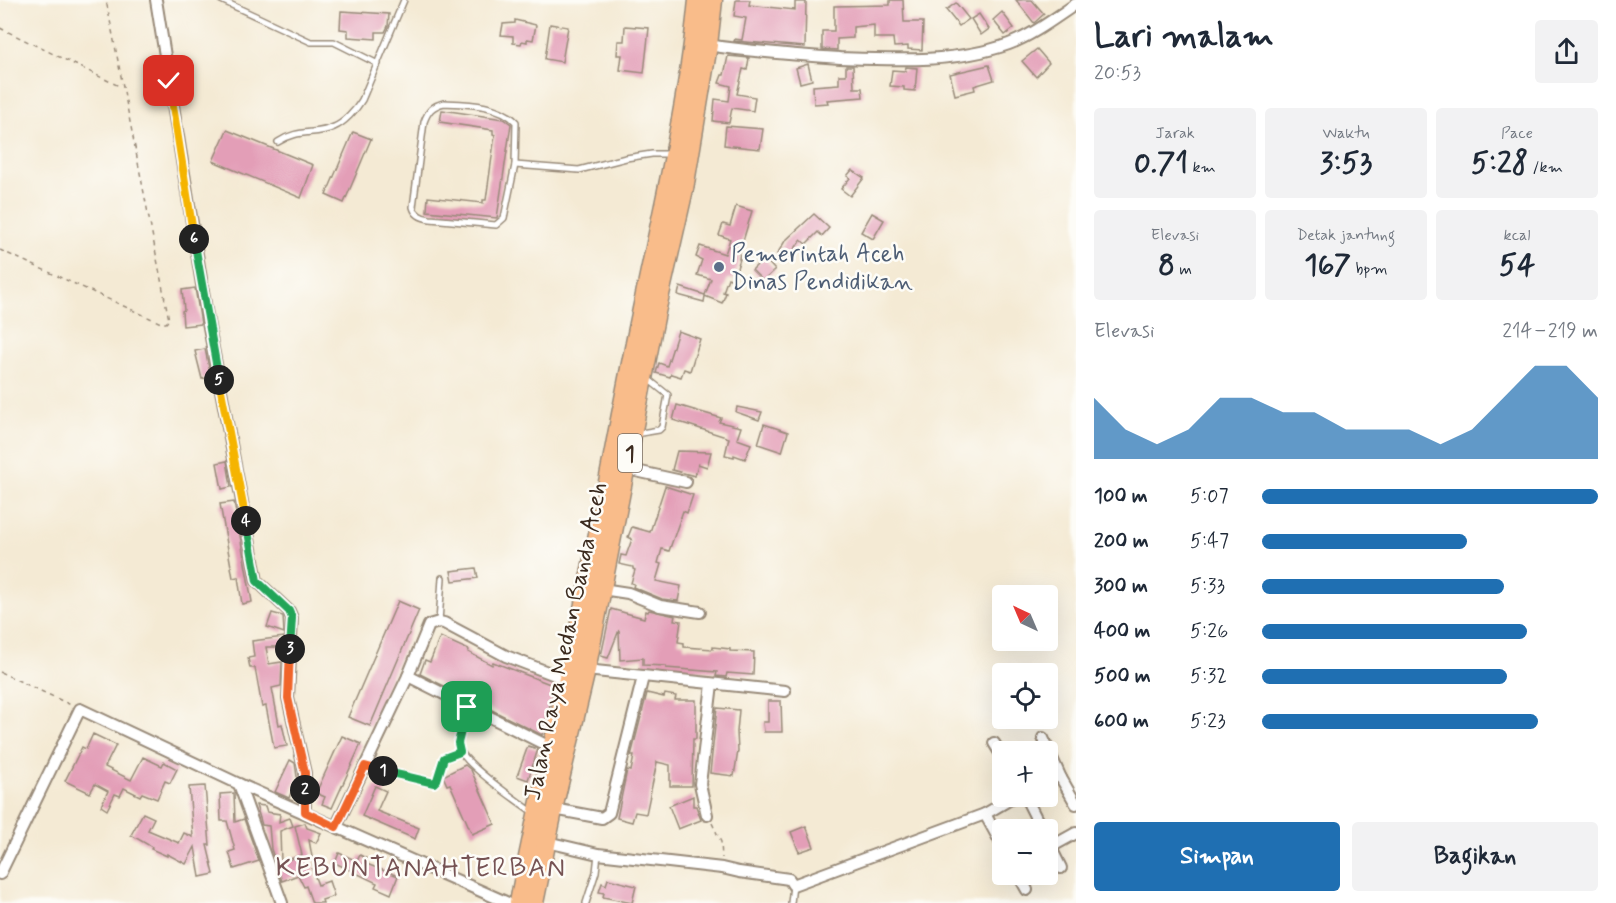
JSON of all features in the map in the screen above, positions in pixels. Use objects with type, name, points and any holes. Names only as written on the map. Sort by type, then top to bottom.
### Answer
[{"type":"highway","name":"Jalan Raya Medan Banda Aceh","points":[[534,903],[547,842],[547,803],[552,748],[608,521],[649,311],[689,73],[698,0]]},
{"type":"highway","name":"Jalan Raya Medan Banda Aceh","points":[[519,903],[586,670],[602,589],[608,521],[627,469],[644,377],[649,311],[684,189],[708,45],[713,0]]},
{"type":"street","points":[[156,0],[208,322],[257,581],[289,611],[292,618],[288,698],[305,773],[305,812]]},
{"type":"street","points":[[708,45],[755,53],[876,59],[944,58],[982,52],[1016,41],[1076,4]]},
{"type":"street","points":[[627,469],[686,482]]},
{"type":"street","points":[[602,589],[628,593],[660,606],[700,612]]},
{"type":"street","points":[[336,827],[408,676],[429,625],[439,622],[449,625],[506,656],[568,680]]},
{"type":"street","points":[[586,670],[785,691]]},
{"type":"street","points":[[408,676],[552,748]]},
{"type":"street","points":[[547,803],[602,818],[609,813],[643,677]]},
{"type":"street","points":[[707,815],[700,784],[712,684]]},
{"type":"street","points":[[0,874],[80,709],[239,784],[508,903]]},
{"type":"street","points":[[1042,738],[1076,804]]},
{"type":"street","points":[[239,784],[282,903]]},
{"type":"street","points":[[547,842],[598,854],[722,868],[739,873],[789,879],[794,885],[985,814],[997,807]]},
{"type":"street","points":[[985,814],[992,827]]},
{"type":"street","points":[[1058,841],[1076,833]]},
{"type":"street","points":[[1058,863],[1061,868]]},
{"type":"street","points":[[1024,885],[1027,890]]},
{"type":"lane","points":[[220,0],[311,42],[334,42],[378,64]]},
{"type":"lane","points":[[278,142],[289,135],[335,127],[357,108],[404,0]]},
{"type":"lane","points":[[444,103],[484,106],[511,116],[516,122],[515,165],[504,218],[500,224],[430,219],[414,211],[424,122],[434,105],[444,103]]},
{"type":"lane","points":[[515,165],[579,170],[626,158],[652,154],[675,154]]},
{"type":"lane","points":[[633,435],[661,428],[668,397],[665,391],[644,377]]},
{"type":"lane","points":[[439,622],[442,578]]},
{"type":"lane","points":[[467,707],[458,743],[460,752],[476,769],[547,803]]},
{"type":"lane","points":[[365,766],[432,783],[437,780],[444,758],[460,752]]},
{"type":"lane","points":[[586,903],[596,872],[598,854]]},
{"type":"lane","points":[[791,903],[794,885]]},
{"type":"path","points":[[0,250],[161,323],[169,320],[106,0]]},
{"type":"path","points":[[0,28],[123,88]]},
{"type":"path","points":[[0,672],[80,709]]},
{"type":"path","points":[[707,815],[721,842],[722,868]]},
{"type":"building","points":[[736,0],[750,0],[749,5],[795,10],[795,2],[806,2],[805,47],[734,41],[735,39],[742,40],[746,18],[734,16]]},
{"type":"building","points":[[890,0],[903,0],[904,22],[923,22],[922,50],[908,49],[908,46],[894,47],[893,38],[874,38],[874,25],[853,27],[853,38],[837,39],[837,50],[822,49],[822,31],[834,31],[834,6],[890,5]]},
{"type":"building","points":[[1016,0],[1032,0],[1044,14],[1034,23]]},
{"type":"building","points":[[956,3],[969,19],[959,26],[946,10]]},
{"type":"building","points":[[341,11],[389,14],[388,26],[385,32],[376,32],[376,39],[348,37],[348,30],[340,29]]},
{"type":"building","points":[[1002,12],[1014,28],[1005,35],[993,20]]},
{"type":"building","points":[[979,14],[989,29],[981,35],[971,19]]},
{"type":"building","points":[[515,20],[536,25],[533,40],[527,39],[527,42],[522,41],[521,44],[513,43],[513,36],[501,35],[503,24],[515,23]]},
{"type":"building","points":[[550,24],[568,27],[562,62],[545,59]]},
{"type":"building","points":[[625,26],[649,28],[644,73],[620,70],[622,55],[617,55],[618,41],[624,41]]},
{"type":"building","points":[[1037,49],[1049,63],[1036,77],[1022,61]]},
{"type":"building","points":[[728,56],[749,58],[747,70],[743,69],[737,94],[755,97],[753,111],[732,108],[729,123],[713,121],[715,99],[729,101],[731,86],[719,83],[724,75]]},
{"type":"building","points":[[808,64],[812,80],[800,83],[796,68]]},
{"type":"building","points":[[989,65],[994,80],[974,86],[975,90],[955,95],[950,74]]},
{"type":"building","points":[[846,66],[853,66],[854,88],[862,88],[863,97],[827,100],[828,103],[814,104],[813,86],[839,84],[839,75],[846,75]]},
{"type":"building","points":[[906,67],[917,68],[915,91],[890,86],[892,70],[905,71]]},
{"type":"building","points":[[442,110],[504,119],[511,124],[497,218],[427,211],[428,197],[483,203],[483,200],[486,200],[495,135],[493,130],[440,122]]},
{"type":"building","points":[[726,126],[763,129],[760,149],[724,145]]},
{"type":"building","points":[[227,130],[313,165],[301,198],[213,161]]},
{"type":"building","points":[[353,132],[371,139],[344,203],[326,195]]},
{"type":"building","points":[[852,170],[864,178],[850,196],[841,189],[850,178],[847,176]]},
{"type":"building","points":[[736,206],[752,211],[740,251],[740,259],[733,280],[728,278],[722,303],[705,296],[704,302],[678,295],[680,287],[705,295],[711,279],[697,275],[702,260],[696,257],[700,246],[725,254],[730,239],[719,235],[723,224],[730,226]]},
{"type":"building","points":[[872,213],[884,220],[873,239],[861,232]]},
{"type":"building","points":[[814,214],[829,228],[822,236],[818,232],[806,244],[801,240],[786,261],[777,254],[785,241]]},
{"type":"building","points":[[764,258],[775,270],[763,281],[752,270]]},
{"type":"building","points":[[195,288],[201,324],[183,326],[182,290]]},
{"type":"building","points":[[678,331],[700,339],[690,371],[684,369],[681,377],[656,373],[659,363],[667,366]]},
{"type":"building","points":[[205,349],[211,377],[202,379],[195,351]]},
{"type":"building","points":[[677,405],[721,418],[719,422],[741,427],[737,439],[751,444],[745,459],[725,455],[729,438],[673,420]]},
{"type":"building","points":[[737,407],[762,412],[759,420],[736,412]]},
{"type":"building","points":[[764,424],[788,432],[782,452],[758,444]]},
{"type":"building","points":[[677,451],[711,452],[707,467],[698,464],[695,476],[672,470]]},
{"type":"building","points":[[227,461],[231,487],[222,489],[217,463]]},
{"type":"building","points":[[665,486],[693,495],[687,513],[683,511],[669,551],[662,549],[658,563],[661,564],[656,581],[681,586],[678,601],[662,599],[633,587],[634,584],[631,583],[635,570],[633,567],[619,564],[621,555],[626,556],[632,539],[628,537],[632,527],[650,532]]},
{"type":"building","points":[[234,502],[252,602],[242,604],[238,577],[233,578],[220,504]]},
{"type":"building","points":[[476,568],[478,578],[453,581],[451,571]]},
{"type":"building","points":[[398,601],[419,610],[370,726],[348,717]]},
{"type":"building","points":[[611,609],[644,618],[646,611],[649,610],[675,616],[674,620],[681,621],[678,642],[684,643],[684,647],[713,649],[713,647],[730,649],[730,651],[754,652],[753,675],[727,673],[726,677],[716,676],[717,672],[643,665],[643,658],[620,660],[619,630],[608,658],[601,656]]},
{"type":"building","points":[[272,613],[283,616],[284,633],[267,627]]},
{"type":"building","points":[[284,637],[283,647],[266,647],[269,664],[282,662],[281,686],[272,688],[279,725],[282,724],[287,746],[274,748],[266,706],[262,707],[255,668],[250,668],[248,658],[254,657],[252,641]]},
{"type":"building","points":[[440,637],[469,650],[468,652],[492,665],[493,662],[555,686],[542,735],[420,674],[425,660],[430,662]]},
{"type":"building","points":[[647,693],[664,697],[665,694],[676,696],[675,700],[696,700],[696,739],[693,739],[692,786],[670,786],[670,765],[657,762],[646,814],[635,812],[632,822],[617,818],[627,770],[631,771],[634,756],[631,756]]},
{"type":"building","points":[[768,701],[781,701],[782,732],[764,732],[763,722],[768,722]]},
{"type":"building","points":[[717,708],[739,710],[738,751],[734,776],[710,773]]},
{"type":"building","points":[[93,734],[116,745],[105,767],[131,780],[143,757],[162,766],[164,762],[177,769],[170,783],[165,781],[157,799],[142,793],[140,796],[124,788],[120,796],[115,794],[107,810],[101,806],[108,791],[95,784],[90,793],[65,781],[82,747],[86,749]]},
{"type":"building","points":[[342,736],[361,744],[332,808],[322,804],[325,797],[316,793]]},
{"type":"building","points":[[528,746],[538,749],[528,780],[517,776]]},
{"type":"building","points":[[290,760],[295,763],[297,777],[289,798],[275,792]]},
{"type":"building","points":[[465,765],[471,770],[495,824],[472,834],[450,784],[447,785],[443,776]]},
{"type":"building","points":[[205,786],[210,845],[207,845],[214,874],[200,877],[195,847],[186,864],[151,849],[152,847],[131,835],[143,813],[154,818],[148,830],[179,843],[184,833],[193,837],[189,787]]},
{"type":"building","points":[[375,786],[386,791],[377,811],[419,828],[415,839],[362,816]]},
{"type":"building","points":[[234,793],[235,822],[244,819],[259,861],[234,869],[229,852],[235,850],[227,821],[221,821],[220,794]]},
{"type":"building","points":[[693,796],[693,806],[696,806],[701,820],[678,829],[669,806]]},
{"type":"building","points":[[256,805],[265,806],[267,812],[280,814],[279,822],[290,818],[293,826],[280,831],[281,862],[302,855],[295,826],[305,823],[307,828],[321,833],[316,843],[309,840],[314,868],[312,869],[318,885],[329,881],[334,896],[322,900],[323,903],[312,903],[306,886],[304,887],[298,875],[282,881],[271,849],[269,826],[262,825]]},
{"type":"building","points":[[806,826],[814,847],[799,852],[791,832]]},
{"type":"building","points":[[339,853],[357,861],[360,855],[366,858],[364,863],[398,876],[391,894],[375,887],[377,883],[335,863]]},
{"type":"building","points":[[608,879],[636,886],[632,903],[603,897],[604,893],[599,892],[602,883],[606,885]]},
{"type":"place","name":"Pemerintah Aceh Dinas Pendidikan","points":[[719,267]]},
{"type":"district","name":"KEBUNTANAHTERBAN","points":[[421,867]]},
{"type":"route","points":[[169,81],[208,322],[257,581],[279,600],[292,618],[287,680],[288,698],[305,773],[305,812],[336,827],[365,766],[434,783],[444,758],[460,752],[458,743],[467,707]]}]
